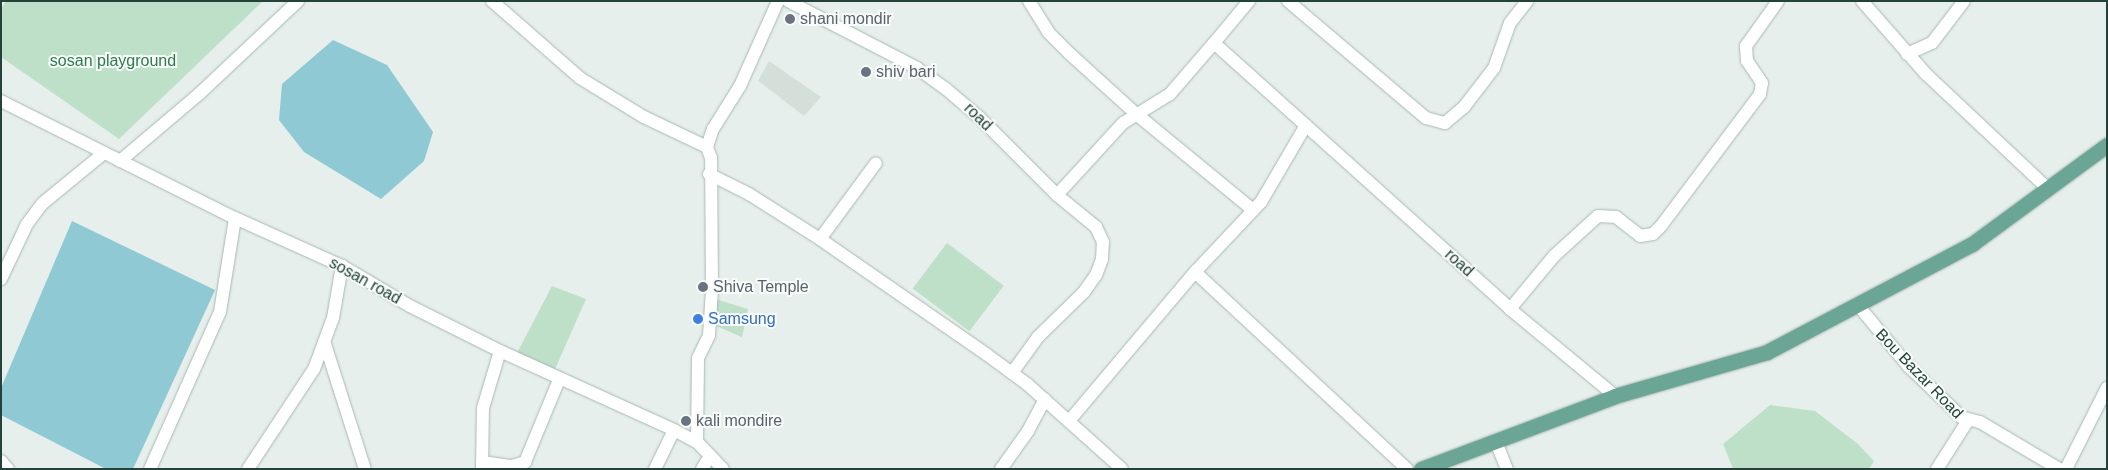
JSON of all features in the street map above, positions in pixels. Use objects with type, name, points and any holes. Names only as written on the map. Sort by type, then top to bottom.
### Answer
[{"type":"main road","points":[[1420,469],[1616,396],[1767,352],[1972,244],[2107,145]]},
{"type":"street","points":[[120,161],[199,94],[298,1]]},
{"type":"street","points":[[492,1],[580,78],[651,121],[709,152]]},
{"type":"street","points":[[697,442],[698,358],[709,335],[712,299],[709,152],[713,128],[740,86],[778,1]]},
{"type":"street","name":"road","points":[[788,1],[917,68],[946,89],[979,117],[1057,195],[1096,227],[1103,242],[1102,259],[1096,275],[1084,292],[1044,330],[1012,373]]},
{"type":"street","points":[[1030,1],[1048,32],[1135,113],[1253,210]]},
{"type":"street","points":[[1057,195],[1112,133],[1135,113],[1150,108],[1170,94],[1249,1]]},
{"type":"street","points":[[1288,1],[1426,118],[1445,123],[1464,107],[1494,68],[1510,23],[1527,1]]},
{"type":"street","points":[[1510,309],[1554,256],[1598,216],[1616,217],[1640,236],[1653,234],[1661,226],[1760,94],[1762,83],[1746,61],[1746,46],[1778,1]]},
{"type":"street","points":[[1862,1],[1907,54],[2048,189]]},
{"type":"street","points":[[1907,54],[1932,43],[1964,1]]},
{"type":"street","name":"road","points":[[1214,43],[1510,309],[1616,396]]},
{"type":"street","name":"sosan road","points":[[1,101],[235,218],[342,266],[410,306],[559,380],[674,430],[697,442],[723,469]]},
{"type":"street","points":[[1069,421],[1195,272],[1253,210],[1306,125]]},
{"type":"street","points":[[1,279],[26,224],[43,203],[104,153]]},
{"type":"street","points":[[820,239],[876,162]]},
{"type":"street","points":[[709,174],[749,194],[820,239],[1012,373],[1045,399],[1122,469]]},
{"type":"street","points":[[150,469],[220,312],[235,218]]},
{"type":"street","points":[[248,469],[314,369],[325,344],[333,318],[342,266]]},
{"type":"street","points":[[1195,272],[1407,469]]},
{"type":"street","name":"Bou Bazar Road","points":[[1857,304],[1908,367],[1967,422],[1938,469]]},
{"type":"street","points":[[325,344],[365,469]]},
{"type":"street","points":[[500,351],[482,408],[482,465],[512,466],[525,462],[559,380]]},
{"type":"street","points":[[2066,469],[2107,388]]},
{"type":"street","points":[[1001,469],[1028,431],[1045,399]]},
{"type":"street","points":[[1961,417],[1980,422],[2059,469]]},
{"type":"street","points":[[655,469],[674,430]]},
{"type":"street","points":[[1496,442],[1507,469]]},
{"type":"street","points":[[702,469],[710,456]]},
{"type":"street","points":[[1,462],[8,469]]},
{"type":"shaded area","points":[[769,61],[821,97],[804,116],[758,81]]},
{"type":"green space","name":"sosan playground","points":[[6,1],[263,1],[119,139],[1,57],[1,9]]},
{"type":"green space","points":[[947,243],[1004,286],[969,331],[913,289]]},
{"type":"green space","points":[[552,286],[586,299],[555,369],[517,353]]},
{"type":"green space","points":[[715,299],[748,309],[742,337],[716,326]]},
{"type":"green space","points":[[1770,405],[1815,411],[1858,444],[1874,461],[1869,469],[1733,469],[1723,444]]},
{"type":"water","points":[[333,40],[387,65],[433,132],[424,161],[381,199],[304,152],[279,120],[282,84]]},
{"type":"water","points":[[72,221],[215,290],[133,469],[106,469],[1,415],[1,388]]},
{"type":"place","name":"shani mondir","points":[[790,19]]},
{"type":"place","name":"shiv bari","points":[[866,72]]},
{"type":"place","name":"Shiva Temple","points":[[703,287]]},
{"type":"place","name":"Samsung","points":[[698,319]]},
{"type":"place","name":"kali mondire","points":[[686,421]]}]
